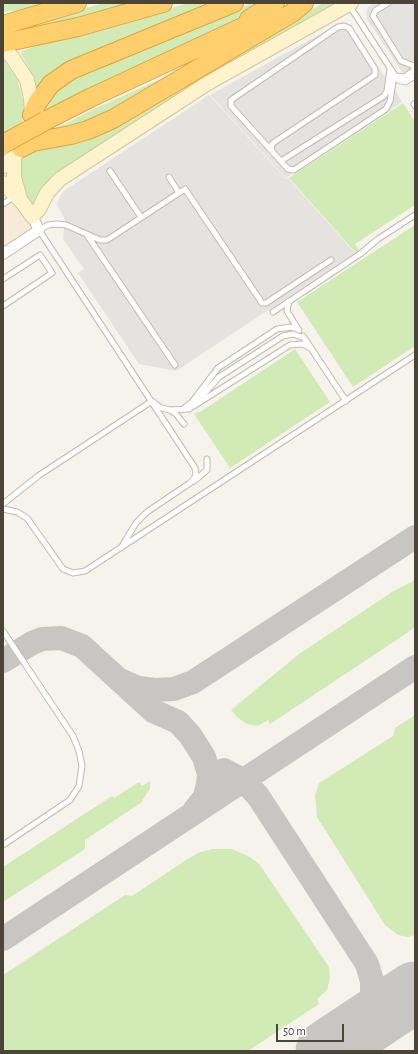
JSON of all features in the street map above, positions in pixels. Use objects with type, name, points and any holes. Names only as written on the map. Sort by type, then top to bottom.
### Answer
[{"type":"highway","points":[[3,24],[77,3]]},
{"type":"highway","points":[[7,44],[78,27],[163,3]]},
{"type":"highway","points":[[38,118],[37,103],[51,84],[70,70],[234,3]]},
{"type":"highway","points":[[202,47],[275,3]]},
{"type":"highway","points":[[13,149],[38,118],[90,98],[294,3]]},
{"type":"highway","points":[[13,149],[33,142],[82,132],[113,119],[292,13],[304,3]]},
{"type":"highway","points":[[3,17],[32,16]]},
{"type":"street","points":[[32,216],[39,209],[47,194],[60,179],[208,83],[350,4]]},
{"type":"street","points":[[7,44],[12,57],[27,80],[38,118]]},
{"type":"street","points":[[3,166],[13,149]]},
{"type":"street","points":[[13,149],[14,178],[19,199]]},
{"type":"street","points":[[3,183],[19,199],[32,216],[39,230],[3,254]]},
{"type":"lane","points":[[388,3],[375,11],[373,16],[401,61],[415,67],[404,77],[396,77]]},
{"type":"lane","points":[[350,4],[396,77],[405,82],[415,76]]},
{"type":"lane","points":[[272,151],[271,146],[273,143],[375,75],[375,69],[349,28],[344,26],[338,27],[232,99],[231,106],[288,169],[294,170],[383,111],[390,103],[396,77]]},
{"type":"lane","points":[[281,161],[382,97],[387,91],[390,69]]},
{"type":"lane","points":[[382,97],[388,98],[390,103]]},
{"type":"lane","points":[[110,171],[141,217]]},
{"type":"lane","points":[[169,177],[179,193]]},
{"type":"lane","points":[[190,483],[196,476],[196,468],[39,230],[48,225],[57,224],[100,240],[106,240],[186,189],[262,303],[266,303],[331,260]]},
{"type":"lane","points":[[3,204],[19,199]]},
{"type":"lane","points":[[273,312],[415,215]]},
{"type":"lane","points":[[85,234],[175,365]]},
{"type":"lane","points":[[3,279],[40,255],[52,273],[3,306]]},
{"type":"lane","points":[[290,301],[287,304],[287,311],[346,401]]},
{"type":"lane","points":[[176,412],[192,402],[218,368],[277,330],[291,327],[299,330]]},
{"type":"lane","points":[[189,409],[197,403],[219,377],[283,336],[293,334],[304,338]]},
{"type":"lane","points":[[152,401],[159,407],[176,412],[189,409],[290,345],[303,344],[312,350]]},
{"type":"lane","points":[[3,509],[17,512],[27,518],[60,566],[69,572],[78,572],[88,569],[415,355]]},
{"type":"lane","points":[[3,504],[38,476],[152,401]]},
{"type":"lane","points":[[176,412],[184,424]]},
{"type":"lane","points":[[121,548],[136,523],[147,512],[207,470],[207,459]]},
{"type":"lane","points":[[3,631],[73,736],[79,751],[82,766],[79,786],[70,800],[3,845]]},
{"type":"shaded area","points":[[374,3],[415,3],[415,73],[411,76],[408,72],[404,75],[367,19],[367,8]]},
{"type":"shaded area","points":[[342,22],[353,28],[387,80],[386,88],[395,90],[402,102],[286,178],[210,95]]},
{"type":"shaded area","points":[[209,95],[286,179],[288,178],[355,253],[176,371],[139,364],[78,273],[84,269],[63,239],[65,220],[57,204],[59,198],[65,190]]},
{"type":"shaded area","points":[[12,197],[33,228],[3,248],[3,203]]},
{"type":"green space","points":[[3,3],[57,3],[32,9],[3,12]]},
{"type":"green space","points":[[103,3],[137,3],[104,12],[16,30]]},
{"type":"green space","points":[[187,3],[222,3],[37,88],[29,68],[21,54],[22,51],[44,43],[161,12]]},
{"type":"green space","points":[[251,3],[266,3],[240,19],[43,112],[44,104],[66,79]]},
{"type":"green space","points":[[323,3],[340,3],[34,204],[31,204],[20,185],[21,160],[25,154],[224,62]]},
{"type":"green space","points":[[3,59],[17,79],[25,106],[21,130],[9,152],[3,158]]},
{"type":"green space","points":[[185,68],[108,116],[49,132],[94,109]]},
{"type":"green space","points":[[403,103],[415,122],[415,205],[355,244],[359,250],[356,253],[289,178]]},
{"type":"green space","points":[[415,225],[415,346],[353,387],[297,302]]},
{"type":"green space","points":[[295,349],[330,402],[230,468],[194,414],[198,411],[200,412]]},
{"type":"green space","points":[[415,580],[415,627],[404,635],[270,724],[268,720],[258,726],[247,724],[237,717],[231,710],[299,654],[392,592]]},
{"type":"green space","points":[[415,715],[415,935],[408,937],[398,935],[385,925],[317,817],[315,796],[319,783],[393,736],[395,728]]},
{"type":"green space","points":[[150,781],[150,789],[142,802],[85,840],[85,849],[3,902],[3,867],[112,796],[114,798],[139,782],[142,786]]},
{"type":"green space","points":[[213,849],[232,849],[250,857],[260,865],[329,967],[330,978],[327,990],[317,999],[319,1004],[248,1051],[3,1051],[3,975],[125,895],[132,896],[186,860],[200,852]]},
{"type":"taxiway","points":[[120,680],[138,688],[155,690],[174,689],[193,682],[415,537]]},
{"type":"taxiway","points":[[3,661],[32,643],[42,639],[61,638],[82,646],[153,711],[178,722],[190,735],[204,757],[209,774],[205,797],[194,811]]},
{"type":"taxiway","points":[[3,939],[415,667]]},
{"type":"taxiway","points":[[224,770],[243,780],[258,796],[367,964],[372,981],[372,998],[356,1032]]},
{"type":"runway","points":[[326,1051],[415,992]]}]
